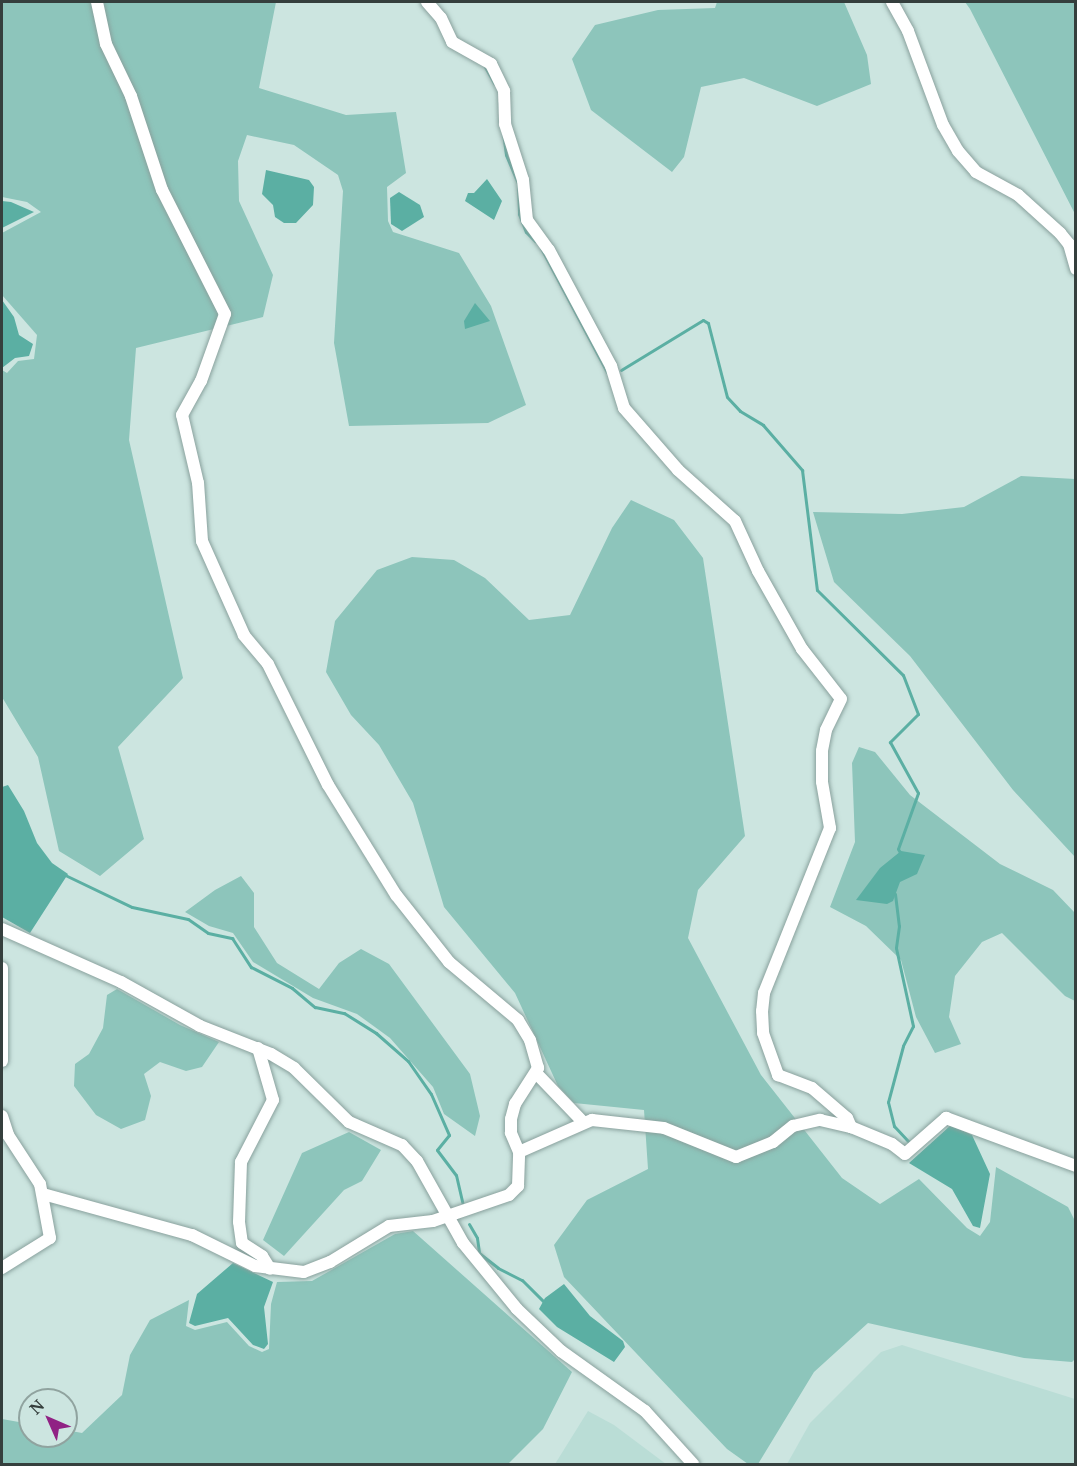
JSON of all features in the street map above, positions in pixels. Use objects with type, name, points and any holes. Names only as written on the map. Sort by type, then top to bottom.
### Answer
[{"type":"street","points":[[97,2],[106,44],[131,96],[162,190],[225,314],[201,381],[182,415],[198,483],[201,541],[244,634],[268,664],[354,829],[426,936],[449,963],[518,1020],[530,1040],[537,1074],[583,1122]]},
{"type":"street","points":[[427,2],[441,18],[452,42],[491,64],[504,91],[505,124],[523,180],[527,220],[549,250],[611,366],[624,408],[678,470],[735,521],[766,587],[802,649],[841,699],[826,730],[822,751],[822,782],[830,828],[764,993],[762,1011],[763,1033],[778,1075],[812,1088],[846,1118],[851,1127]]},
{"type":"street","points":[[892,2],[908,32],[943,125],[958,151],[976,172],[1018,195],[1060,233],[1069,244],[1076,269]]},
{"type":"street","points":[[2,929],[121,982],[200,1026],[258,1048],[294,1068],[349,1122],[402,1145],[417,1161],[446,1217],[495,1284],[539,1331],[645,1411],[693,1464]]},
{"type":"street","points":[[2,968],[2,1061]]},
{"type":"street","points":[[258,1048],[273,1101],[241,1162],[239,1222],[242,1244],[262,1257],[270,1269]]},
{"type":"street","points":[[43,1194],[192,1235],[255,1266],[304,1272],[330,1262],[389,1226],[446,1217],[509,1195],[518,1186],[519,1152],[511,1133],[511,1119],[515,1104],[537,1074]]},
{"type":"street","points":[[2,1116],[8,1136],[43,1194],[50,1238],[2,1268]]},
{"type":"street","points":[[519,1152],[583,1122],[664,1128],[736,1157],[773,1142],[806,1120],[851,1127],[892,1144],[905,1154],[946,1118],[1076,1166]]},
{"type":"shaded area","points":[[2,2],[276,2],[259,88],[346,115],[396,112],[406,173],[387,187],[388,221],[393,232],[459,253],[491,306],[526,405],[488,423],[349,426],[334,343],[343,191],[338,175],[294,145],[247,135],[238,161],[239,201],[273,275],[263,317],[136,348],[129,440],[183,678],[118,747],[144,839],[100,876],[59,851],[38,757],[2,697],[2,370],[7,373],[18,361],[34,359],[37,335],[2,295],[2,233],[41,212],[27,202],[2,197]]},
{"type":"shaded area","points":[[717,2],[844,2],[867,55],[871,84],[817,106],[744,78],[701,87],[684,157],[672,172],[591,110],[572,59],[595,25],[658,10],[715,8]]},
{"type":"shaded area","points":[[965,2],[1075,2],[1075,214],[970,9]]},
{"type":"shaded area","points":[[266,170],[309,180],[314,187],[313,205],[296,223],[284,223],[275,217],[273,205],[262,194]]},
{"type":"shaded area","points":[[487,179],[502,201],[494,220],[465,201],[468,193],[474,193]]},
{"type":"shaded area","points":[[399,192],[420,205],[424,217],[402,231],[391,224],[390,198]]},
{"type":"shaded area","points":[[2,201],[11,202],[34,212],[2,228]]},
{"type":"shaded area","points":[[2,300],[14,317],[19,335],[33,344],[29,356],[15,358],[2,368]]},
{"type":"shaded area","points":[[475,303],[490,321],[465,329],[464,321]]},
{"type":"shaded area","points":[[1021,476],[1075,479],[1075,857],[1013,790],[910,656],[834,582],[813,512],[902,514],[964,507]]},
{"type":"shaded area","points":[[631,500],[674,520],[703,558],[745,836],[698,890],[688,938],[761,1075],[842,1178],[880,1204],[919,1179],[967,1228],[980,1236],[990,1222],[996,1167],[1068,1207],[1076,1223],[1075,1359],[1072,1362],[1024,1358],[868,1323],[814,1372],[758,1464],[748,1464],[727,1449],[564,1277],[554,1245],[587,1200],[648,1169],[644,1110],[574,1103],[558,1086],[515,993],[444,907],[413,803],[379,745],[351,715],[326,672],[335,621],[377,570],[412,557],[454,560],[485,578],[529,620],[570,615],[612,528]]},
{"type":"shaded area","points":[[859,747],[875,752],[910,795],[1000,864],[1053,890],[1075,913],[1075,1001],[1065,996],[1002,933],[982,942],[955,976],[949,1017],[961,1044],[935,1053],[916,1017],[901,960],[866,926],[830,907],[855,842],[852,763]]},
{"type":"shaded area","points":[[8,785],[24,811],[37,843],[52,863],[68,874],[30,933],[2,917],[2,787]]},
{"type":"shaded area","points":[[901,851],[925,855],[917,874],[900,882],[893,901],[887,904],[856,900],[880,868]]},
{"type":"shaded area","points":[[241,876],[254,893],[254,927],[277,963],[319,989],[339,963],[361,949],[389,964],[470,1074],[480,1116],[475,1136],[444,1114],[433,1087],[390,1038],[357,1014],[313,998],[253,962],[233,933],[209,926],[185,912],[215,890]]},
{"type":"shaded area","points":[[117,989],[180,1025],[219,1042],[202,1067],[186,1071],[160,1062],[144,1074],[151,1096],[145,1120],[121,1129],[96,1115],[74,1086],[75,1064],[89,1054],[103,1028],[107,995]]},
{"type":"shaded area","points":[[951,1125],[972,1135],[990,1174],[980,1228],[973,1226],[952,1189],[909,1163]]},
{"type":"shaded area","points":[[349,1132],[381,1150],[362,1181],[344,1190],[284,1256],[263,1240],[302,1153]]},
{"type":"shaded area","points":[[413,1231],[572,1372],[543,1429],[508,1464],[2,1464],[2,1419],[18,1422],[18,1448],[78,1448],[78,1432],[82,1433],[122,1395],[130,1355],[150,1320],[189,1300],[186,1326],[195,1330],[227,1322],[249,1346],[262,1352],[269,1349],[271,1304],[277,1282],[312,1281],[395,1234]]},
{"type":"shaded area","points":[[233,1263],[273,1282],[264,1307],[268,1344],[264,1349],[253,1345],[228,1318],[195,1326],[189,1323],[197,1294]]},
{"type":"shaded area","points":[[564,1284],[590,1316],[623,1341],[625,1347],[614,1362],[557,1327],[539,1309],[545,1298]]},
{"type":"shaded area","points":[[902,1345],[1075,1399],[1075,1464],[787,1464],[810,1423],[881,1352]]},
{"type":"shaded area","points":[[588,1411],[614,1425],[666,1464],[555,1464]]},
{"type":"waterway","points":[[484,65],[494,83]]},
{"type":"waterway","points":[[499,103],[506,155],[518,183],[519,214],[526,232],[535,241]]},
{"type":"waterway","points":[[541,248],[607,372]]},
{"type":"waterway","points":[[621,370],[703,320],[708,323],[727,397],[740,411],[763,425],[802,470],[817,590],[903,675],[918,714],[890,742],[918,793],[898,849],[901,854]]},
{"type":"waterway","points":[[63,874],[132,907],[188,919],[208,933],[232,938],[251,967],[292,988],[315,1007],[344,1013],[376,1033],[408,1061],[431,1094],[449,1135],[437,1150],[456,1175],[462,1202]]},
{"type":"waterway","points":[[895,894],[899,926],[896,948],[913,1026],[903,1046],[888,1102],[894,1126],[912,1145]]},
{"type":"waterway","points":[[469,1224],[477,1238],[479,1253],[498,1268],[522,1280],[544,1302]]}]
